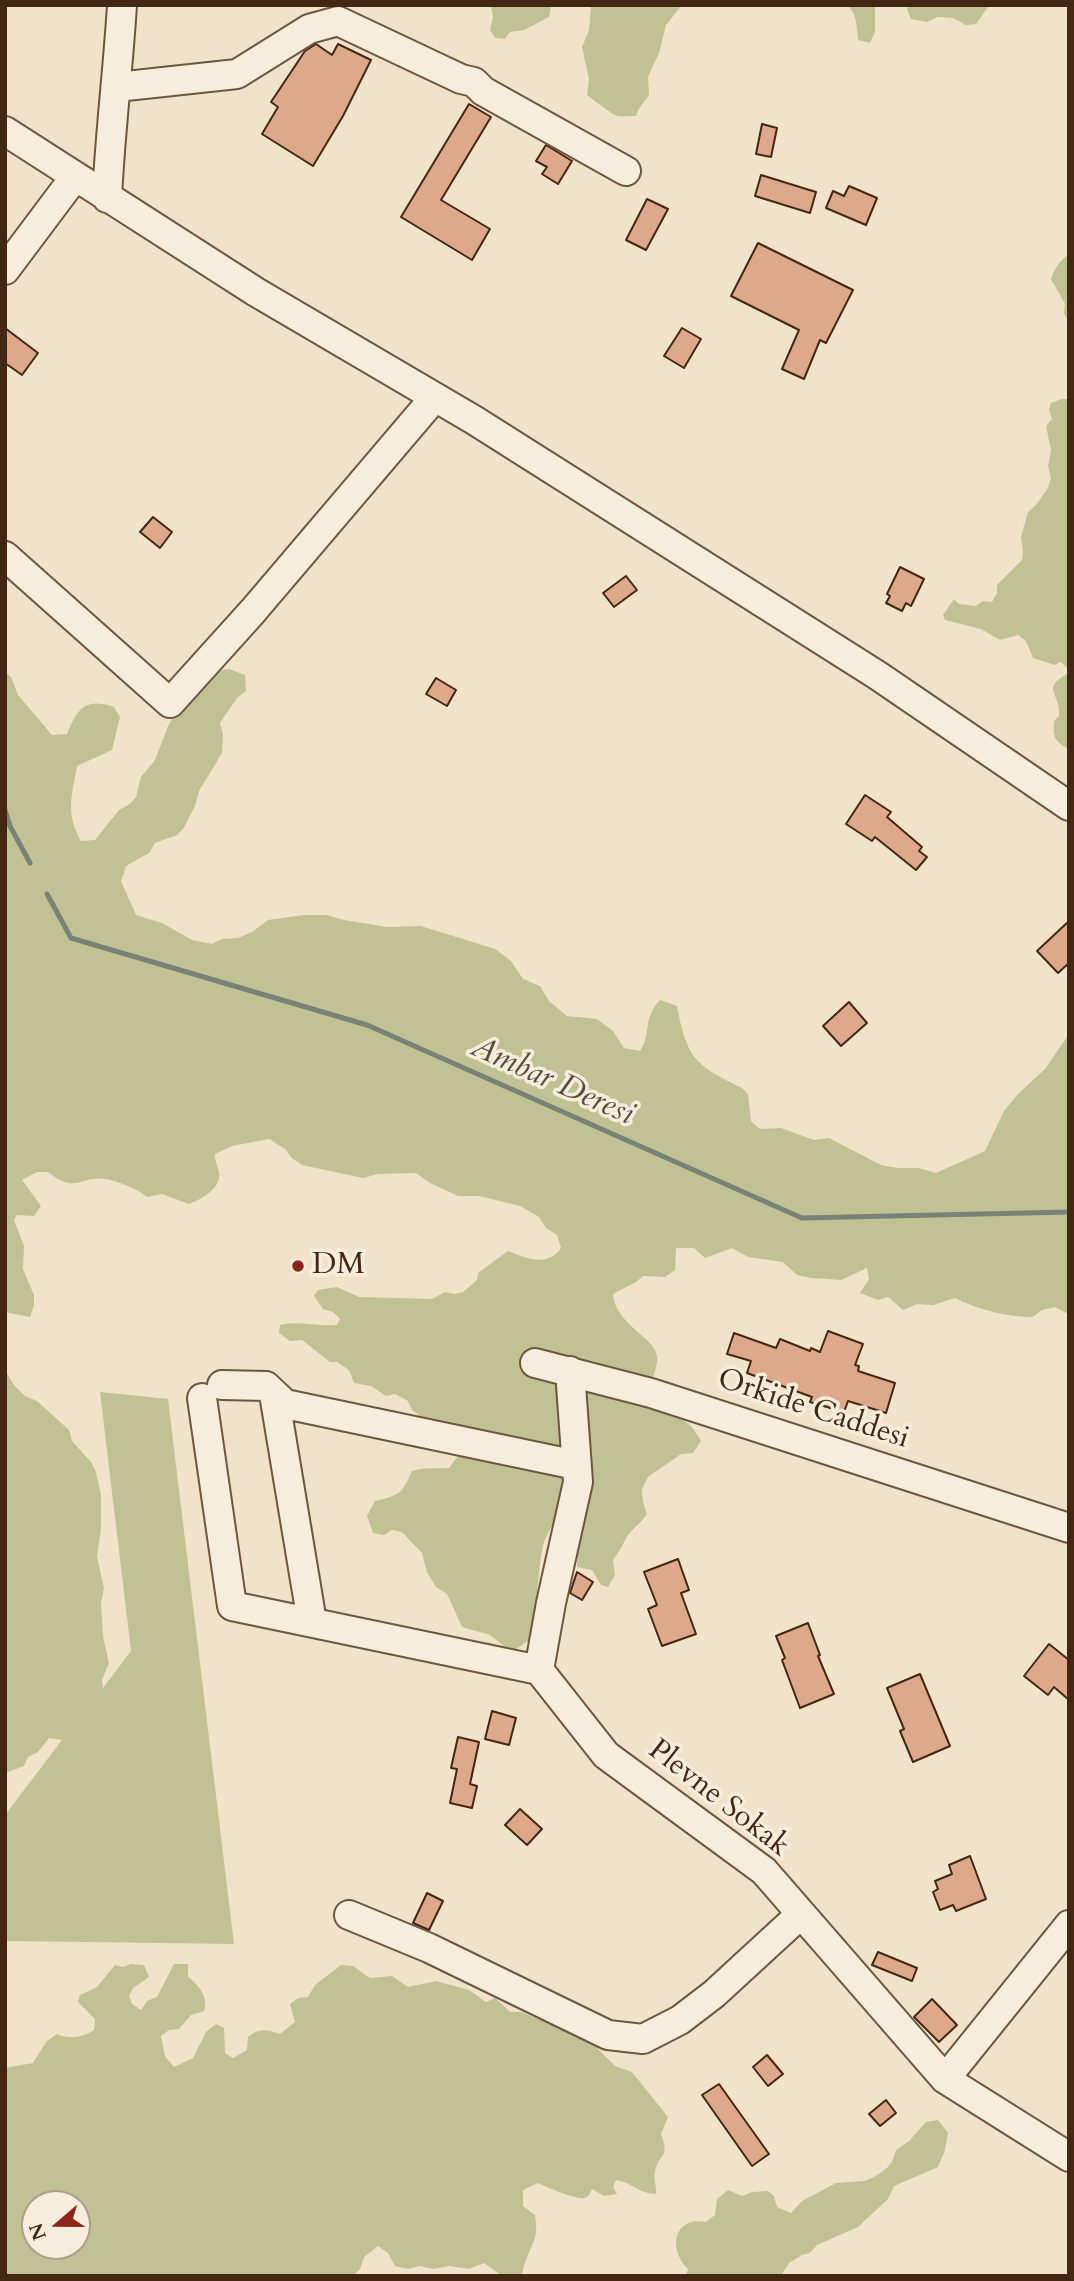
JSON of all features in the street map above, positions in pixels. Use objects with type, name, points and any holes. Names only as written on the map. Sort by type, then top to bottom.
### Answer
[{"type":"street","points":[[107,198],[122,5]]},
{"type":"street","points":[[117,88],[237,75],[309,29],[338,21],[461,79],[474,82],[483,91],[626,171]]},
{"type":"street","points":[[5,131],[256,292],[436,397],[877,675],[1069,806]]},
{"type":"street","points":[[5,270],[71,182]]},
{"type":"street","points":[[5,556],[170,703],[253,611],[436,397]]},
{"type":"street","name":"Orkide Caddesi","points":[[535,1363],[651,1393],[1069,1528]]},
{"type":"street","points":[[570,1371],[578,1482],[539,1670],[232,1606],[212,1392],[266,1386],[285,1404],[576,1465]]},
{"type":"street","points":[[274,1394],[312,1622]]},
{"type":"street","name":"Plevne Sokak","points":[[539,1670],[606,1755],[764,1871],[945,2078],[1069,2157]]},
{"type":"street","points":[[349,1915],[429,1948],[608,2035],[643,2039],[680,2020],[714,1994],[801,1914]]},
{"type":"street","points":[[945,2078],[1069,1924]]},
{"type":"green space","points":[[491,5],[551,5],[549,17],[524,30],[510,32],[505,39],[495,38],[490,30],[493,17]]},
{"type":"green space","points":[[591,5],[682,5],[666,25],[659,53],[648,77],[649,95],[636,116],[617,116],[587,95],[589,79],[582,47],[589,30]]},
{"type":"green space","points":[[847,5],[875,5],[875,32],[870,43],[858,40],[855,16]]},
{"type":"green space","points":[[909,5],[993,5],[988,7],[976,24],[966,25],[953,18],[938,17],[927,22],[911,19],[907,9]]},
{"type":"green space","points":[[1069,255],[1069,321],[1064,314],[1065,304],[1051,279],[1058,265]]},
{"type":"green space","points":[[1069,399],[1069,669],[1060,662],[1055,665],[1033,658],[1026,641],[1018,635],[1000,640],[981,629],[945,620],[943,615],[954,599],[959,604],[976,606],[983,601],[992,602],[997,593],[997,585],[1022,560],[1021,537],[1028,512],[1048,488],[1051,478],[1048,466],[1051,450],[1046,426],[1052,419],[1049,410],[1051,403]]},
{"type":"green space","points":[[229,669],[245,675],[246,691],[237,698],[220,723],[223,734],[222,753],[199,791],[195,806],[183,829],[177,835],[155,843],[149,853],[126,866],[121,881],[136,915],[162,923],[192,940],[212,944],[252,932],[268,920],[303,915],[327,915],[387,927],[421,926],[495,949],[511,961],[523,979],[540,986],[549,1001],[567,1016],[597,1019],[613,1031],[624,1048],[640,1051],[646,1038],[651,1013],[660,1000],[677,1006],[685,1038],[703,1066],[748,1094],[751,1121],[760,1129],[781,1128],[814,1140],[829,1138],[881,1165],[919,1168],[936,1173],[985,1151],[1004,1111],[1045,1069],[1069,1034],[1069,1312],[1055,1307],[1042,1310],[1033,1317],[1014,1316],[983,1309],[955,1298],[933,1305],[917,1304],[903,1310],[888,1297],[878,1300],[860,1293],[869,1279],[867,1268],[841,1280],[811,1278],[797,1275],[783,1262],[748,1257],[732,1248],[705,1258],[694,1248],[676,1248],[675,1270],[665,1277],[643,1276],[613,1294],[620,1314],[649,1343],[657,1356],[655,1373],[643,1404],[689,1424],[701,1441],[693,1453],[681,1454],[648,1477],[642,1489],[647,1514],[628,1535],[613,1560],[615,1575],[608,1587],[601,1585],[592,1570],[577,1567],[578,1537],[560,1510],[543,1545],[531,1639],[516,1649],[504,1646],[490,1635],[462,1627],[447,1594],[436,1587],[427,1572],[422,1553],[402,1532],[392,1530],[384,1535],[373,1533],[367,1516],[375,1501],[395,1495],[406,1485],[412,1471],[449,1468],[461,1452],[412,1410],[408,1401],[395,1394],[386,1396],[371,1386],[354,1383],[349,1370],[337,1362],[330,1362],[302,1340],[290,1341],[279,1333],[280,1325],[287,1324],[337,1325],[340,1319],[333,1312],[323,1309],[314,1296],[318,1290],[337,1287],[359,1297],[432,1299],[445,1292],[463,1292],[477,1280],[478,1273],[508,1251],[536,1260],[549,1258],[561,1248],[557,1235],[546,1228],[539,1217],[520,1206],[479,1196],[458,1196],[416,1173],[378,1174],[363,1178],[302,1165],[269,1139],[232,1146],[215,1154],[219,1172],[217,1183],[205,1196],[189,1204],[162,1194],[147,1197],[128,1186],[106,1179],[72,1183],[58,1179],[48,1172],[37,1172],[22,1180],[41,1206],[34,1216],[17,1215],[14,1220],[24,1246],[23,1269],[34,1295],[34,1306],[30,1317],[5,1312],[5,672],[11,677],[18,695],[52,735],[67,734],[74,718],[83,707],[96,703],[114,707],[120,717],[112,750],[77,766],[71,813],[81,841],[95,840],[119,810],[130,804],[136,797],[141,777],[155,760],[177,711],[214,672]]},
{"type":"green space","points":[[1069,673],[1067,748],[1059,743],[1054,734],[1054,721],[1059,716],[1059,708],[1053,687],[1060,678]]},
{"type":"green space","points":[[5,1370],[25,1396],[37,1401],[69,1430],[72,1441],[91,1462],[96,1472],[101,1495],[101,1529],[97,1557],[104,1588],[101,1603],[103,1637],[109,1663],[102,1680],[103,1688],[131,1651],[100,1392],[168,1399],[234,1944],[5,1941],[5,1815],[62,1740],[49,1738],[38,1752],[28,1757],[24,1766],[5,1773]]},
{"type":"green space","points":[[174,1964],[188,1964],[188,1977],[202,1992],[205,2006],[204,2011],[191,2015],[179,2029],[169,2030],[161,2036],[165,2056],[174,2067],[193,2058],[206,2032],[216,2024],[224,2028],[225,2053],[233,2058],[247,2050],[248,2037],[256,2032],[267,2030],[280,2034],[295,2022],[290,2004],[298,1998],[308,1997],[315,1985],[341,1965],[353,1966],[370,1978],[392,1976],[408,1987],[436,1981],[469,1990],[486,2002],[495,1998],[510,2012],[521,2012],[589,2040],[615,2066],[632,2072],[668,2117],[661,2134],[665,2147],[655,2174],[656,2194],[616,2180],[613,2187],[617,2194],[604,2196],[592,2189],[589,2195],[580,2198],[538,2183],[523,2190],[523,2206],[535,2215],[536,2229],[522,2276],[502,2276],[484,2263],[469,2269],[419,2266],[408,2269],[395,2266],[388,2253],[378,2246],[364,2257],[360,2269],[353,2276],[5,2276],[5,2068],[33,2063],[46,2042],[57,2034],[76,2037],[94,2030],[95,2019],[78,2002],[80,1995],[97,1987],[115,1965],[144,1965],[149,1977],[133,1988],[129,1996],[132,2004],[141,2010],[147,2001],[157,1997]]},
{"type":"green space","points":[[938,2120],[948,2133],[938,2167],[894,2186],[888,2199],[858,2227],[817,2245],[810,2253],[789,2263],[781,2276],[686,2276],[688,2269],[678,2253],[677,2236],[686,2224],[706,2222],[715,2215],[717,2199],[728,2190],[742,2196],[768,2191],[774,2196],[777,2207],[791,2213],[802,2201],[836,2183],[872,2178],[886,2169],[896,2150],[909,2141],[926,2122]]},
{"type":"building","points":[[316,44],[332,55],[338,44],[371,60],[343,116],[313,166],[262,134],[278,107],[271,102],[305,51]]},
{"type":"building","points":[[469,104],[491,117],[441,200],[490,229],[472,260],[401,217]]},
{"type":"building","points":[[762,124],[777,128],[771,157],[756,154]]},
{"type":"building","points":[[546,145],[572,161],[558,184],[542,174],[547,167],[536,161]]},
{"type":"building","points":[[761,175],[816,192],[810,213],[755,196]]},
{"type":"building","points":[[849,186],[877,198],[866,225],[826,208],[833,191],[844,196]]},
{"type":"building","points":[[647,199],[668,209],[646,250],[626,240]]},
{"type":"building","points":[[758,243],[853,290],[826,343],[820,340],[804,379],[782,369],[799,330],[731,296]]},
{"type":"building","points":[[5,328],[38,353],[22,375],[5,363]]},
{"type":"building","points":[[682,328],[701,339],[684,368],[664,356]]},
{"type":"building","points":[[153,517],[172,532],[160,548],[140,532]]},
{"type":"building","points":[[900,567],[924,579],[911,606],[906,603],[902,611],[886,603],[890,596],[887,594]]},
{"type":"building","points":[[626,576],[637,590],[614,607],[603,593]]},
{"type":"building","points":[[436,678],[456,690],[447,706],[426,694]]},
{"type":"building","points":[[865,795],[891,812],[887,817],[922,847],[919,851],[927,857],[916,870],[875,837],[872,841],[846,824]]},
{"type":"building","points":[[1069,921],[1069,963],[1058,973],[1037,951]]},
{"type":"building","points":[[849,1002],[867,1023],[841,1046],[823,1026]]},
{"type":"building","points":[[828,1331],[863,1344],[855,1365],[859,1366],[858,1371],[895,1383],[886,1413],[848,1401],[844,1412],[810,1402],[812,1397],[747,1373],[751,1361],[727,1354],[734,1333],[776,1348],[780,1339],[810,1351],[811,1348],[820,1352]]},
{"type":"building","points":[[678,1559],[689,1590],[681,1593],[696,1634],[662,1646],[648,1609],[657,1605],[644,1572]]},
{"type":"building","points":[[577,1572],[593,1582],[582,1600],[570,1593]]},
{"type":"building","points":[[808,1623],[834,1694],[800,1708],[776,1636]]},
{"type":"building","points":[[1049,1644],[1069,1660],[1069,1700],[1054,1687],[1048,1695],[1024,1676]]},
{"type":"building","points":[[920,1674],[950,1746],[913,1762],[900,1731],[904,1729],[887,1688]]},
{"type":"building","points":[[492,1711],[516,1718],[509,1745],[485,1739]]},
{"type":"building","points":[[458,1737],[479,1742],[470,1784],[477,1786],[472,1808],[450,1803],[457,1769],[451,1768]]},
{"type":"building","points":[[520,1809],[542,1829],[527,1845],[505,1825]]},
{"type":"building","points":[[970,1856],[986,1899],[956,1911],[953,1905],[940,1910],[933,1892],[938,1889],[935,1881],[952,1874],[949,1865]]},
{"type":"building","points":[[427,1893],[443,1901],[429,1930],[413,1923]]},
{"type":"building","points":[[878,1952],[917,1968],[912,1981],[872,1965]]},
{"type":"building","points":[[932,1999],[957,2025],[939,2042],[914,2017]]},
{"type":"building","points":[[767,2055],[783,2074],[768,2086],[753,2067]]},
{"type":"building","points":[[719,2084],[769,2154],[752,2166],[702,2095]]},
{"type":"building","points":[[886,2100],[896,2113],[880,2126],[869,2114]]},
{"type":"waterway","name":"Ambar Deresi","points":[[5,810],[10,826],[30,863]]},
{"type":"waterway","name":"Ambar Deresi","points":[[47,894],[71,938],[367,1025],[802,1218],[1069,1212]]},
{"type":"place","name":"DM","points":[[298,1266]]}]
